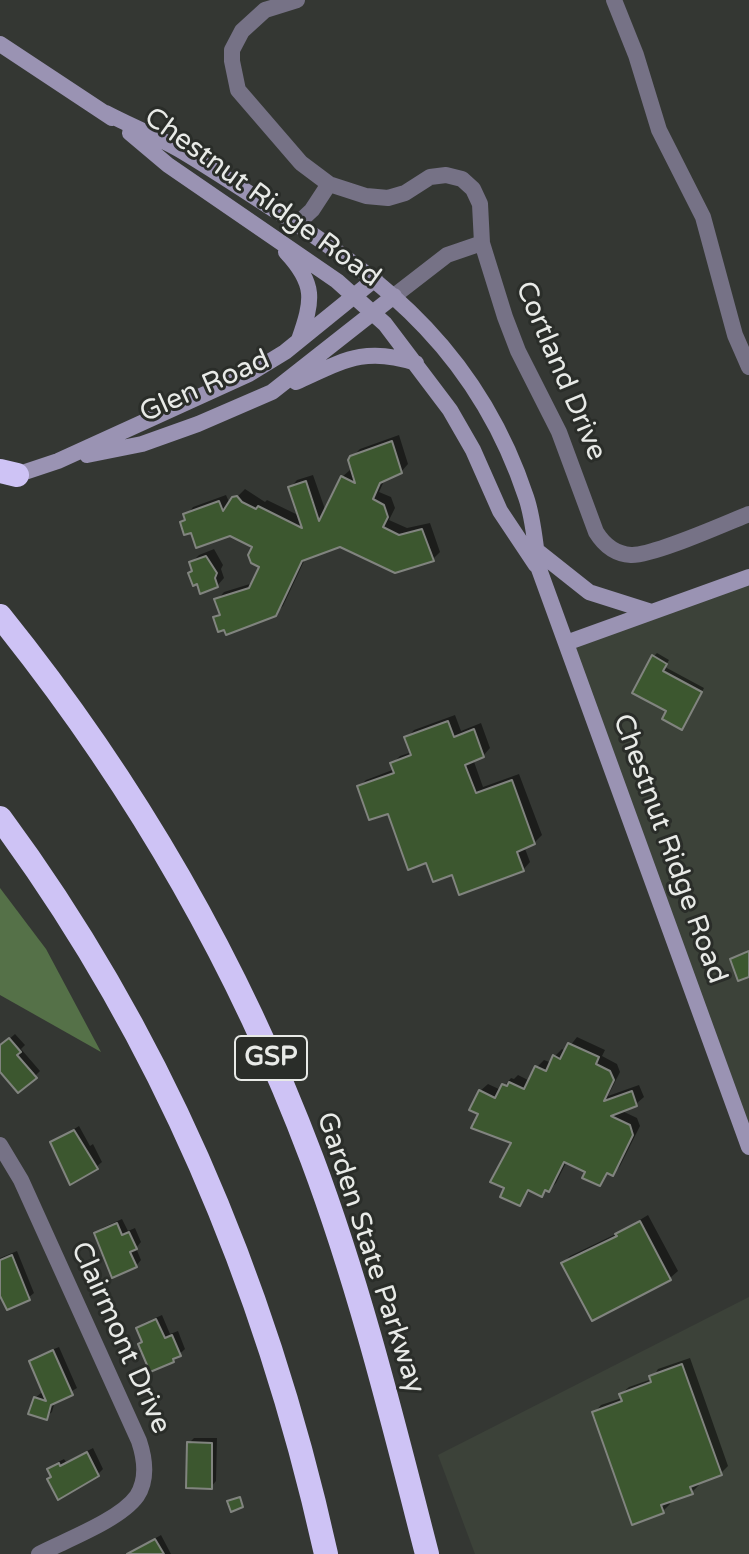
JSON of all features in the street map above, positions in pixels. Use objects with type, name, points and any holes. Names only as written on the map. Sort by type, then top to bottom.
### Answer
[{"type":"highway","name":"Garden State Parkway","points":[[0,616],[88,731],[132,798],[213,938],[255,1023],[312,1160],[338,1236],[366,1326],[427,1554]]},
{"type":"highway","points":[[0,818],[57,898],[100,968],[145,1049],[208,1181],[267,1332],[290,1408],[326,1554]]},
{"type":"main road","name":"Chestnut Ridge Road","points":[[0,44],[106,113],[181,150],[297,224],[375,279],[449,353],[486,409],[527,500],[539,569],[749,1147]]},
{"type":"main road","name":"Chestnut Ridge Road","points":[[106,113],[168,165],[266,230],[373,312],[416,363],[461,428],[500,511],[539,569]]},
{"type":"main road","points":[[266,230],[300,267],[307,280],[310,303],[298,341]]},
{"type":"main road","name":"Glen Road","points":[[58,461],[269,363],[375,279]]},
{"type":"main road","name":"Glen Road","points":[[6,475],[142,444],[272,392],[394,296]]},
{"type":"main road","points":[[272,392],[366,355],[387,355],[416,363]]},
{"type":"main road","points":[[536,550],[589,592],[652,612]]},
{"type":"main road","points":[[566,643],[749,577]]},
{"type":"street","name":"Cortland Drive","points":[[297,0],[265,10],[248,23],[232,50],[232,72],[238,90],[301,163],[329,184],[353,193],[388,198],[405,193],[430,177],[455,176],[468,184],[477,196],[482,243],[511,334],[559,432],[596,532],[604,544],[622,553],[642,554],[749,514]]},
{"type":"street","points":[[614,0],[636,55],[659,130],[703,217],[731,323],[749,367]]},
{"type":"street","points":[[297,224],[312,210],[329,184]]},
{"type":"street","points":[[394,296],[447,255],[482,243]]},
{"type":"street","name":"Clairmont Drive","points":[[0,1145],[27,1193],[127,1413],[145,1465],[141,1487],[129,1505],[39,1554]]},
{"type":"shaded area","points":[[749,577],[749,1147],[566,643]]},
{"type":"shaded area","points":[[749,1297],[749,1554],[475,1554],[438,1455]]},
{"type":"green space","points":[[0,888],[46,949],[101,1052],[0,995]]},
{"type":"building","points":[[392,441],[402,473],[380,483],[373,499],[384,505],[388,517],[383,527],[399,535],[422,529],[434,561],[395,573],[340,547],[302,561],[276,616],[226,635],[224,630],[218,632],[213,617],[220,615],[214,599],[249,588],[259,567],[251,563],[248,555],[252,547],[230,536],[196,548],[191,533],[184,535],[180,522],[185,520],[183,514],[219,501],[223,511],[232,497],[237,496],[256,509],[258,506],[302,528],[288,487],[306,481],[319,521],[341,476],[355,483],[348,460],[350,456]]},
{"type":"building","points":[[206,556],[217,573],[218,587],[200,594],[188,573],[192,571],[189,562]]},
{"type":"building","points":[[652,655],[667,664],[663,671],[702,692],[682,730],[662,719],[666,711],[632,693]]},
{"type":"building","points":[[448,721],[454,737],[474,729],[484,757],[465,765],[476,793],[512,780],[535,844],[517,852],[524,871],[459,895],[452,875],[433,882],[426,863],[408,870],[388,814],[369,820],[357,786],[394,773],[390,763],[411,755],[404,737]]},
{"type":"building","points":[[749,951],[749,977],[738,981],[730,959]]},
{"type":"building","points":[[9,1038],[21,1052],[17,1055],[37,1078],[18,1093],[0,1072],[0,1045]]},
{"type":"building","points":[[568,1043],[599,1057],[596,1064],[610,1071],[614,1080],[604,1101],[632,1091],[637,1106],[611,1116],[630,1125],[633,1135],[613,1176],[607,1173],[600,1186],[582,1178],[585,1172],[564,1162],[549,1192],[545,1190],[542,1197],[528,1190],[520,1206],[500,1197],[504,1188],[490,1182],[511,1143],[471,1128],[478,1114],[469,1110],[479,1090],[495,1098],[502,1084],[507,1086],[509,1082],[524,1089],[535,1066],[546,1071],[553,1055],[560,1059]]},
{"type":"building","points":[[74,1130],[98,1169],[70,1185],[50,1142]]},
{"type":"building","points":[[640,1221],[671,1280],[592,1321],[561,1263],[617,1236],[615,1234]]},
{"type":"building","points":[[117,1223],[122,1235],[129,1232],[137,1249],[130,1252],[137,1267],[112,1278],[94,1233]]},
{"type":"building","points":[[12,1255],[30,1300],[7,1310],[0,1296],[0,1260]]},
{"type":"building","points":[[156,1319],[165,1338],[172,1335],[181,1356],[150,1372],[138,1344],[142,1342],[136,1328]]},
{"type":"building","points":[[53,1350],[73,1395],[51,1405],[47,1420],[28,1414],[34,1397],[46,1401],[29,1361]]},
{"type":"building","points":[[682,1364],[722,1475],[690,1487],[693,1494],[661,1505],[664,1513],[632,1525],[592,1412],[622,1401],[619,1394],[651,1382],[649,1376]]},
{"type":"building","points":[[187,1442],[212,1443],[212,1489],[186,1488]]},
{"type":"building","points":[[87,1452],[99,1476],[58,1500],[47,1479],[51,1477],[47,1469]]},
{"type":"building","points":[[240,1497],[243,1507],[231,1512],[227,1501]]},
{"type":"building","points":[[155,1539],[164,1554],[127,1554]]}]
